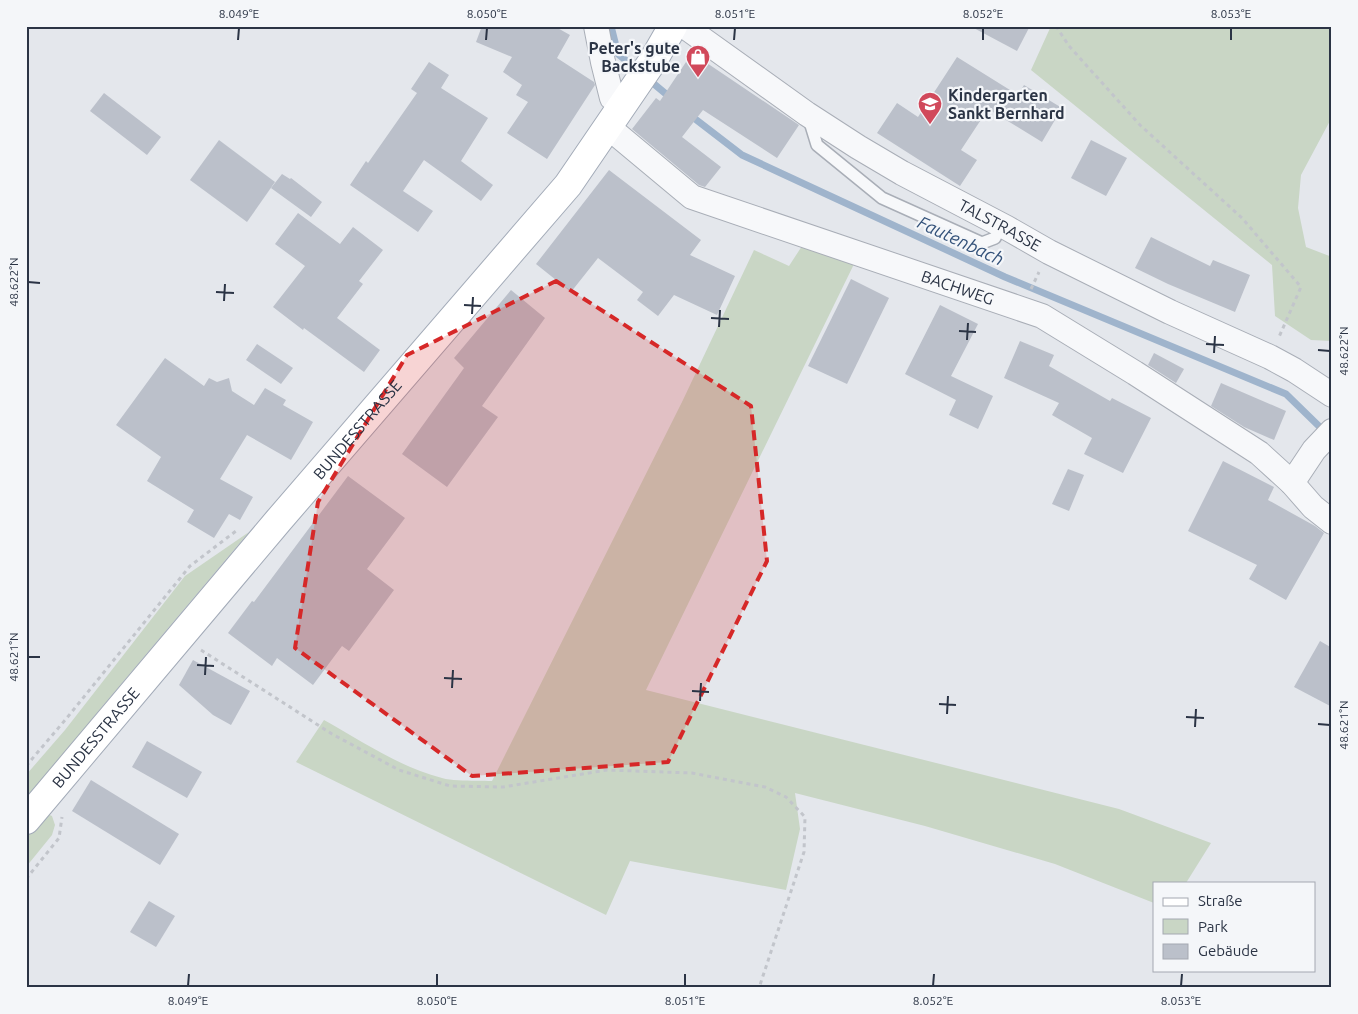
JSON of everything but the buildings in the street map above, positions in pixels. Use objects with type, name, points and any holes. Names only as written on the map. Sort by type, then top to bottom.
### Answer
[{"type":"main road","name":"BUNDESSTRASSE","points":[[26,820],[278,521],[568,185],[654,60],[674,26]]},
{"type":"street","name":"BACHWEG","points":[[596,26],[612,98],[622,106],[692,197],[1042,316],[1260,453],[1314,507],[1332,522]]},
{"type":"street","name":"TALSTRASSE","points":[[684,26],[808,114],[902,173],[1049,252],[1170,312],[1270,357],[1332,395]]},
{"type":"street","points":[[1292,483],[1314,450],[1332,431]]},
{"type":"lane","points":[[808,114],[817,145],[882,198],[982,243],[995,238],[1001,225]]},
{"type":"path","points":[[1056,26],[1069,46],[1140,125],[1242,218],[1301,287],[1270,357]]},
{"type":"path","points":[[26,766],[190,566],[240,528]]},
{"type":"path","points":[[181,637],[332,734],[399,770],[450,786],[503,787],[607,770],[692,773],[765,787],[786,797],[805,817],[804,852],[759,988]]},
{"type":"path","points":[[26,879],[59,838],[66,790],[56,783]]},
{"type":"highlighted area","points":[[556,281],[751,406],[767,561],[668,762],[472,776],[295,648],[318,502],[407,355]]},
{"type":"green space","points":[[1051,26],[1332,26],[1332,117],[1301,175],[1298,208],[1306,247],[1332,257],[1332,341],[1311,340],[1275,316],[1272,265],[1031,70]]},
{"type":"green space","points":[[802,246],[855,262],[646,690],[1119,809],[1211,843],[1187,882],[1153,882],[1153,903],[1055,864],[925,826],[795,793],[800,829],[786,890],[630,861],[606,915],[296,762],[324,720],[381,753],[426,773],[454,780],[492,781],[682,402],[754,250],[789,266]]},
{"type":"green space","points":[[249,532],[101,708],[26,801],[26,775],[65,730],[185,576]]},
{"type":"green space","points":[[47,814],[52,816],[55,825],[52,835],[26,867],[26,835],[42,816]]},
{"type":"waterway","name":"Fautenbach","points":[[611,26],[618,54],[640,72]]},
{"type":"waterway","name":"Fautenbach","points":[[648,79],[672,99]]},
{"type":"waterway","name":"Fautenbach","points":[[690,115],[742,155],[1005,277],[1286,394],[1326,433]]},
{"type":"place","name":"Peter's gute Backstube","points":[[698,78]]},
{"type":"place","name":"Kindergarten Sankt Bernhard","points":[[930,125]]}]
